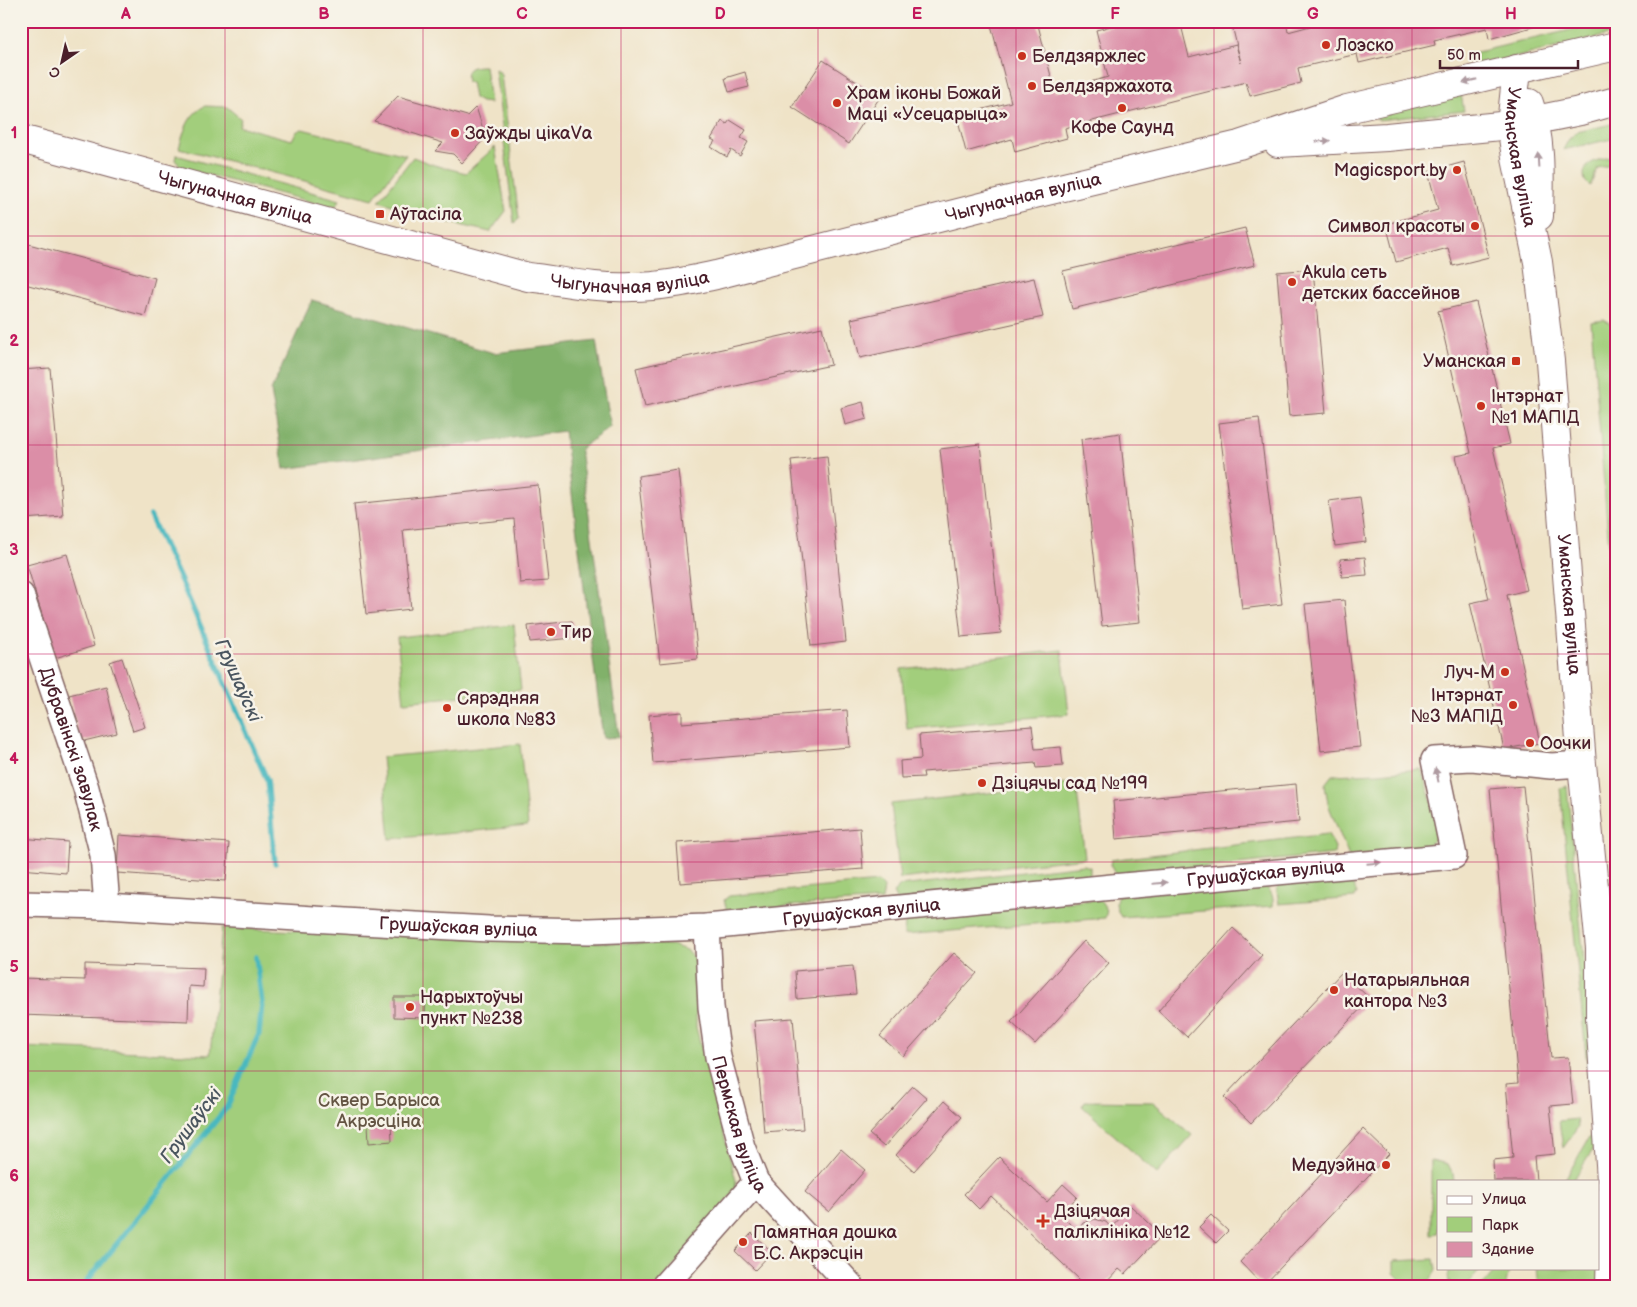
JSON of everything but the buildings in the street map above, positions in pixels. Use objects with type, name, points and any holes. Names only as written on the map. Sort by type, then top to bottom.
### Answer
[{"type":"main road","name":"Чыгуначная вуліца","points":[[21,139],[528,277],[631,288],[707,277],[1009,200],[1239,145],[1347,109],[1616,46]]},
{"type":"main road","name":"Уманская вуліца","points":[[1517,68],[1523,122],[1540,162],[1538,262],[1550,361],[1582,764],[1600,948],[1600,1018],[1614,1206],[1610,1286]]},
{"type":"main road","name":"Чыгуначная вуліца","points":[[1239,145],[1387,137],[1523,122],[1580,111],[1616,101]]},
{"type":"main road","name":"Уманская вуліца","points":[[1600,948],[1616,1006]]},
{"type":"street","name":"Дубравінскі завулак","points":[[21,596],[86,788],[103,855],[107,906]]},
{"type":"street","name":"Грушаўская вуліца","points":[[21,904],[107,906],[489,929],[589,932],[706,927],[1454,856],[1434,760],[1472,758],[1551,766],[1582,764]]},
{"type":"street","name":"Пермская вуліца","points":[[706,927],[711,1007],[718,1057],[742,1147],[756,1182],[836,1280]]},
{"type":"street","points":[[664,1286],[756,1182]]},
{"type":"green space","points":[[1609,21],[1616,21],[1616,33],[1476,67],[1477,52]]},
{"type":"green space","points":[[485,66],[490,103],[481,102],[474,98],[471,82],[467,82],[466,77],[470,68]]},
{"type":"green space","points":[[495,69],[501,75],[519,219],[514,223]]},
{"type":"green space","points":[[1461,94],[1464,111],[1378,120],[1376,118],[1377,115]]},
{"type":"green space","points":[[205,106],[227,107],[241,119],[239,126],[292,140],[296,132],[302,129],[406,155],[373,199],[179,148],[191,118],[199,109]]},
{"type":"green space","points":[[1616,123],[1616,138],[1563,150],[1569,139],[1577,132]]},
{"type":"green space","points":[[495,147],[506,211],[490,232],[447,222],[379,201],[413,157],[434,165],[466,173]]},
{"type":"green space","points":[[176,155],[340,200],[336,206],[327,206],[182,168],[175,160]]},
{"type":"green space","points":[[1616,156],[1616,164],[1598,168],[1590,186],[1585,181],[1584,174],[1588,165],[1598,160]]},
{"type":"green space","points":[[312,300],[494,353],[596,341],[610,427],[580,449],[619,737],[603,738],[564,431],[284,469],[271,391]]},
{"type":"green space","points":[[1604,320],[1612,325],[1616,359],[1616,572],[1611,572],[1591,322]]},
{"type":"green space","points":[[514,625],[521,690],[404,702],[397,637]]},
{"type":"green space","points":[[1062,650],[1069,714],[907,729],[901,669]]},
{"type":"green space","points":[[520,744],[528,826],[390,839],[382,757]]},
{"type":"green space","points":[[1421,769],[1434,809],[1438,836],[1426,847],[1349,857],[1328,804],[1325,784],[1332,775]]},
{"type":"green space","points":[[1076,783],[1085,858],[900,879],[891,804]]},
{"type":"green space","points":[[1567,786],[1600,1126],[1593,1148],[1574,1180],[1565,1180],[1591,1135],[1593,1127],[1560,788]]},
{"type":"green space","points":[[1328,834],[1335,847],[1334,854],[1120,876],[1114,872],[1110,865],[1111,860],[1117,859]]},
{"type":"green space","points":[[1084,865],[1090,867],[1090,880],[897,901],[893,893],[900,886]]},
{"type":"green space","points":[[1348,876],[1357,893],[1355,898],[1279,904],[1278,884]]},
{"type":"green space","points":[[878,882],[884,888],[882,900],[727,910],[724,900],[729,896]]},
{"type":"green space","points":[[1263,884],[1271,894],[1273,906],[1121,917],[1116,906],[1118,895]]},
{"type":"green space","points":[[1092,900],[1101,901],[1107,910],[1105,918],[904,935],[905,923],[910,914]]},
{"type":"green space","name":"Сквер Барыса Акрэсціна","points":[[222,928],[672,945],[686,950],[695,958],[697,969],[696,1027],[736,1181],[735,1190],[657,1286],[21,1286],[21,1047],[210,1055]]},
{"type":"green space","points":[[1085,1101],[1153,1102],[1192,1135],[1157,1174],[1082,1106]]},
{"type":"green space","points":[[1577,1119],[1578,1127],[1563,1148],[1559,1121]]},
{"type":"green space","points":[[1431,1160],[1448,1164],[1454,1180],[1437,1180],[1437,1233],[1431,1234]]},
{"type":"green space","points":[[1434,1259],[1436,1269],[1431,1280],[1409,1286],[1394,1273],[1394,1261]]},
{"type":"green space","points":[[1450,1270],[1480,1270],[1466,1286],[1450,1286],[1448,1277]]},
{"type":"green space","points":[[1495,1270],[1509,1270],[1505,1286],[1482,1286]]},
{"type":"green space","points":[[1537,1270],[1599,1270],[1604,1286],[1539,1286]]},
{"type":"waterway","name":"Грушаўскі","points":[[150,516],[181,581],[267,780],[275,863]]},
{"type":"waterway","name":"Грушаўскі","points":[[83,1286],[227,1107],[259,1034],[262,1003],[256,957]]},
{"type":"place","name":"Лоэско","points":[[1326,45]]},
{"type":"place","name":"Белдзяржлес","points":[[1022,56]]},
{"type":"place","name":"Белдзяржахота","points":[[1032,86]]},
{"type":"place","name":"Храм іконы Божай Маці «Усецарыца»","points":[[837,103]]},
{"type":"place","name":"Кофе Саунд","points":[[1122,108]]},
{"type":"place","name":"Заўжды цікаVа","points":[[455,133]]},
{"type":"place","name":"Magicsport.by","points":[[1457,170]]},
{"type":"place","name":"Аўтасіла","points":[[380,214]]},
{"type":"place","name":"Символ красоты","points":[[1475,226]]},
{"type":"place","name":"Akula сеть детских бассейнов","points":[[1292,282]]},
{"type":"place","name":"Уманская","points":[[1516,361]]},
{"type":"place","name":"Інтэрнат №1 МАПІД","points":[[1481,406]]},
{"type":"place","name":"Тир","points":[[551,632]]},
{"type":"place","name":"Луч-М","points":[[1505,672]]},
{"type":"place","name":"Інтэрнат №3 МАПІД","points":[[1513,705]]},
{"type":"place","name":"Сярэдняя школа №83","points":[[447,708]]},
{"type":"place","name":"Оочки","points":[[1530,743]]},
{"type":"place","name":"Дзіцячы сад №199","points":[[982,783]]},
{"type":"place","name":"Натарыяльная кантора №3","points":[[1334,990]]},
{"type":"place","name":"Нарыхтоўчы пункт №238","points":[[410,1007]]},
{"type":"place","name":"Медуэйна","points":[[1386,1165]]},
{"type":"place","name":"Дзіцячая паліклініка №12","points":[[1043,1221]]},
{"type":"place","name":"Памятная дошка Б.С. Акрэсцін","points":[[743,1242]]}]
